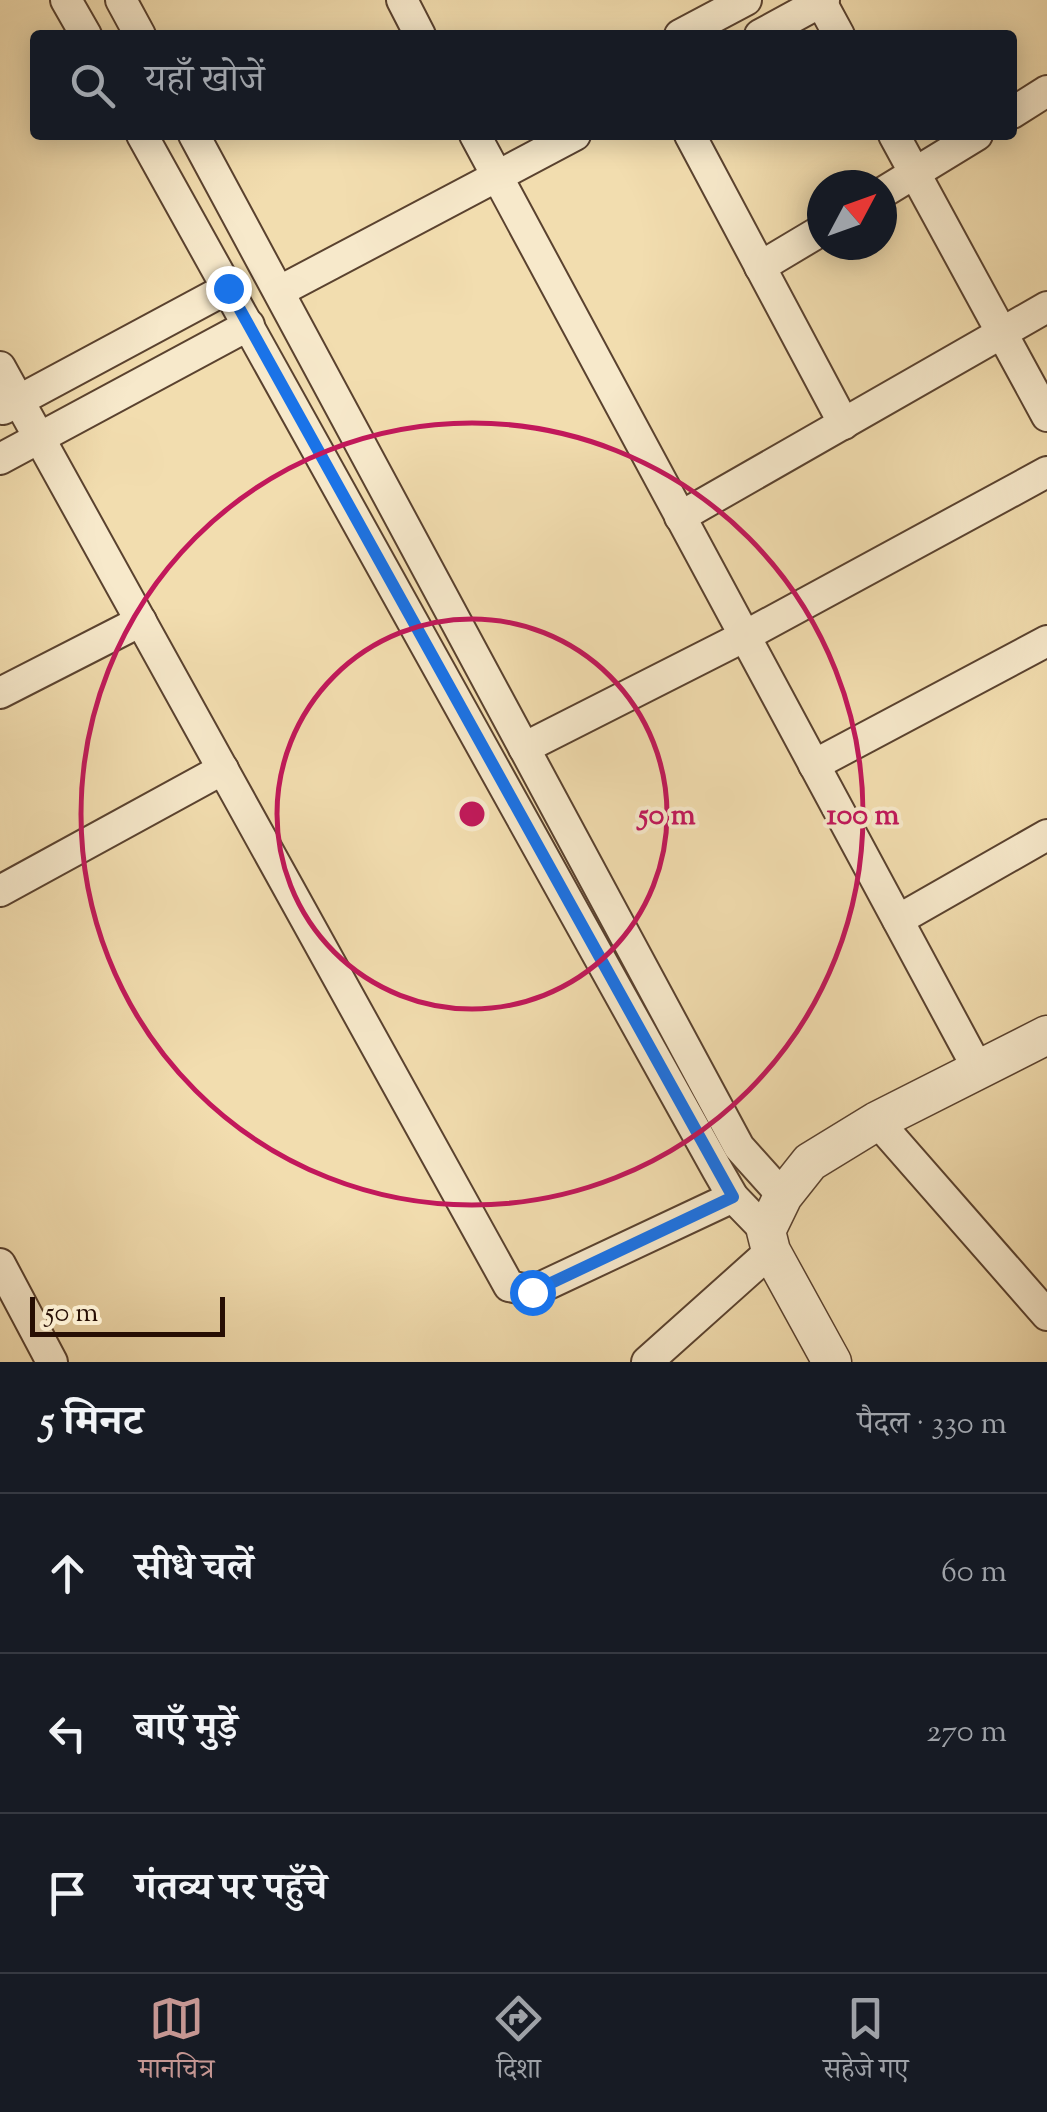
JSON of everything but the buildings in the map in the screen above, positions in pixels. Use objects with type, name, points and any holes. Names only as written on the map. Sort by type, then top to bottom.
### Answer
[{"type":"street","points":[[66,0],[83,30]]},
{"type":"street","points":[[121,0],[137,30]]},
{"type":"street","points":[[402,0],[417,30]]},
{"type":"street","points":[[689,30],[746,0]]},
{"type":"street","points":[[769,30],[822,1],[836,30]]},
{"type":"street","points":[[1017,110],[1047,91]]},
{"type":"street","points":[[145,140],[733,1197],[769,1241],[832,1362]]},
{"type":"street","points":[[197,140],[739,1147],[784,1196]]},
{"type":"street","points":[[483,140],[497,177],[978,1069]]},
{"type":"street","points":[[280,291],[566,140]]},
{"type":"street","points":[[693,140],[844,424]]},
{"type":"street","points":[[897,140],[1047,416]]},
{"type":"street","points":[[897,184],[968,140]]},
{"type":"street","points":[[760,267],[807,239]]},
{"type":"street","points":[[9,406],[228,288]]},
{"type":"street","points":[[680,517],[1047,307]]},
{"type":"street","points":[[0,459],[249,324]]},
{"type":"street","points":[[0,367],[9,406],[40,438],[509,1286],[532,1292],[733,1197]]},
{"type":"street","points":[[524,748],[745,636],[1047,472]]},
{"type":"street","points":[[0,693],[141,621]]},
{"type":"street","points":[[814,766],[1047,640]]},
{"type":"street","points":[[0,891],[222,769]]},
{"type":"street","points":[[898,920],[1047,834]]},
{"type":"street","points":[[647,1362],[769,1241],[784,1196],[810,1162],[877,1121],[1047,1034]]},
{"type":"street","points":[[877,1121],[1047,1315]]},
{"type":"street","points":[[0,1264],[52,1362]]},
{"type":"route","points":[[228,288],[733,1197],[532,1292]]}]
